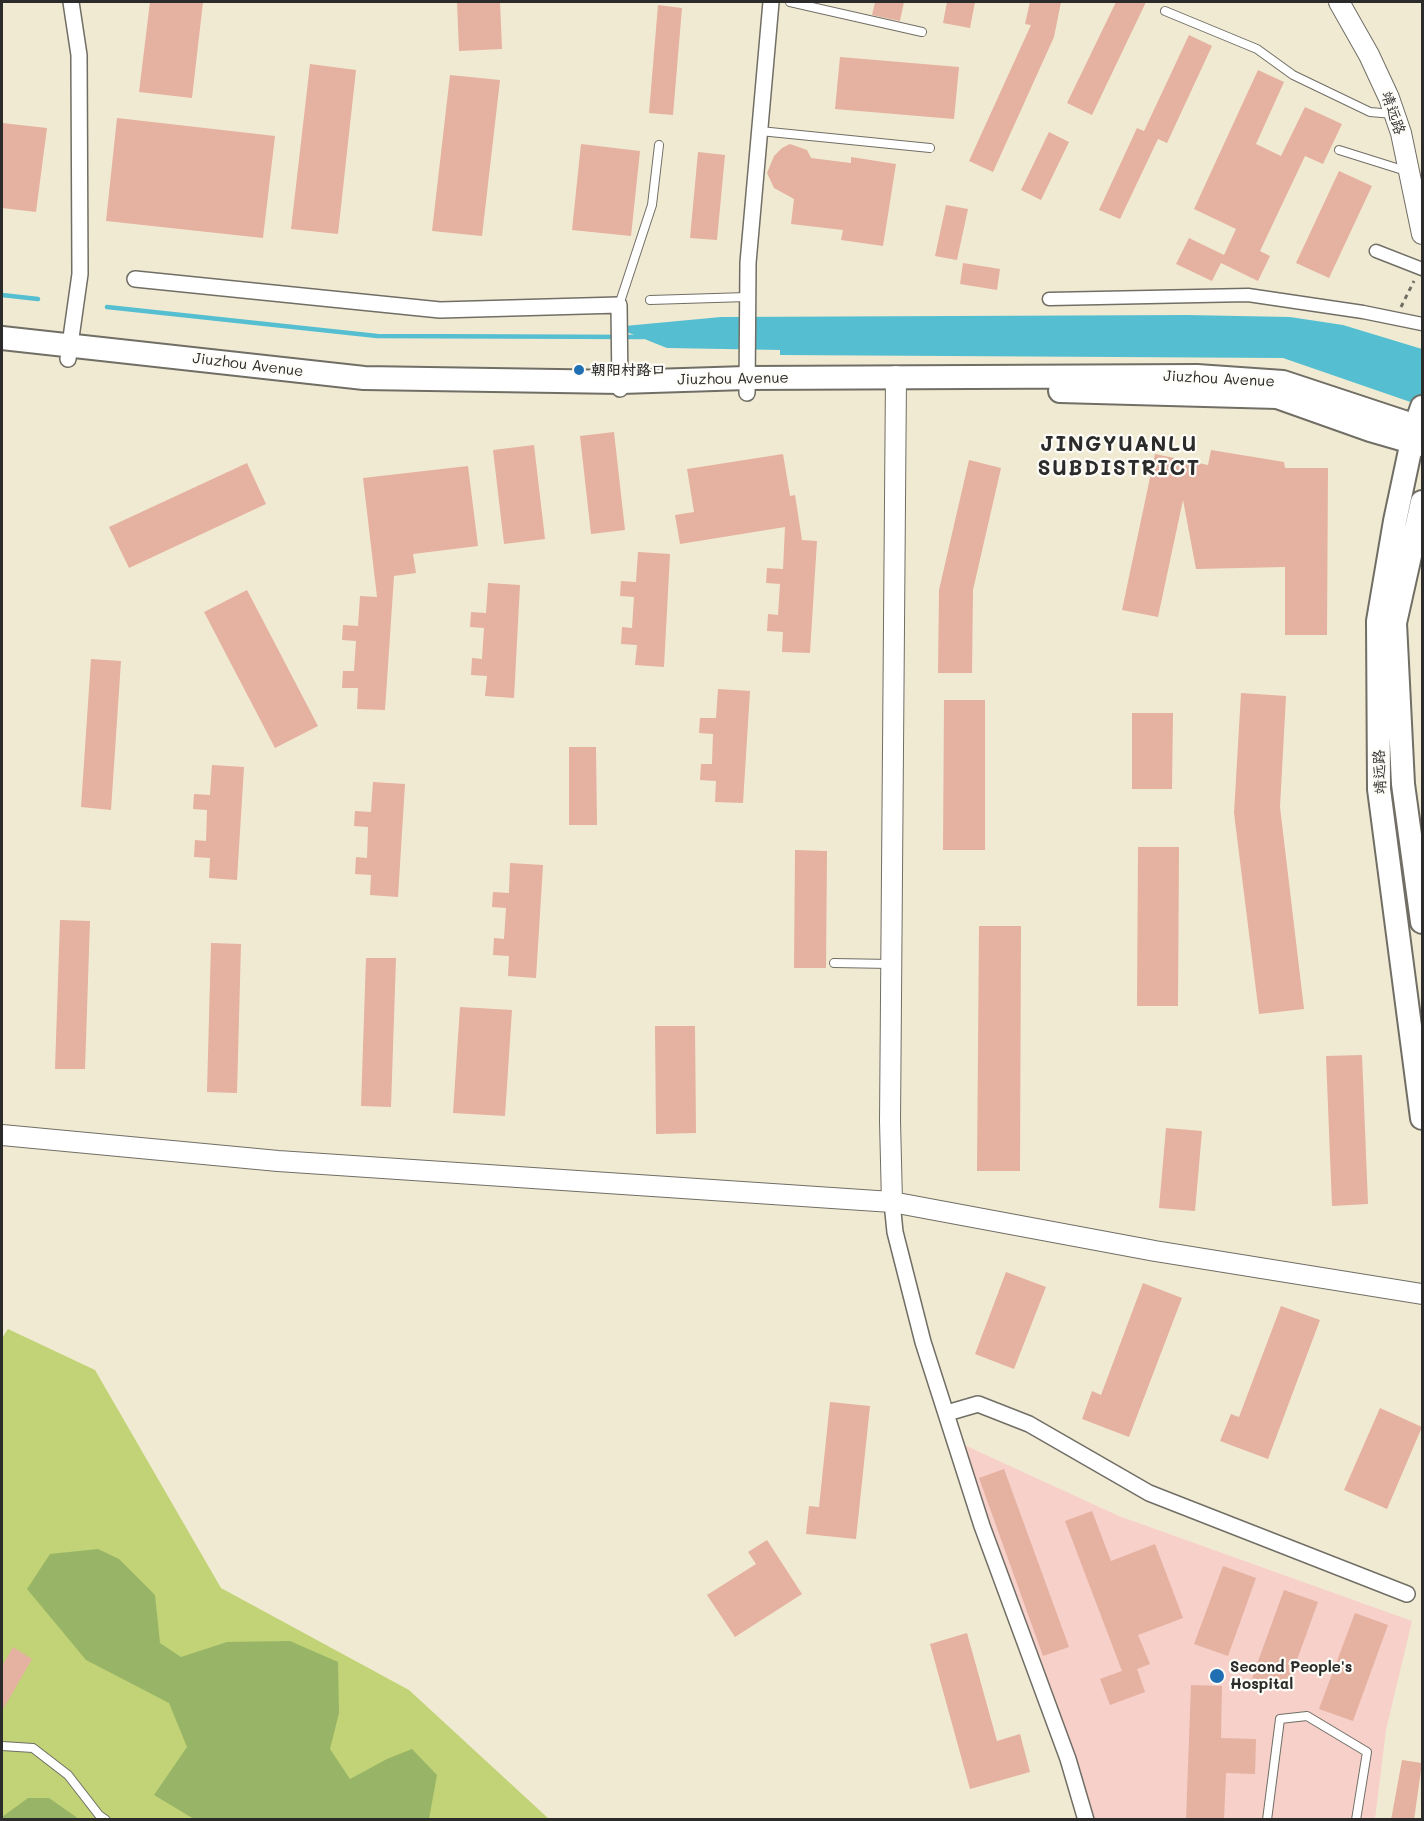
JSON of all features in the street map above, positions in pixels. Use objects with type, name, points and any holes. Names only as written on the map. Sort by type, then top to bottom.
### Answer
[{"type":"main road","name":"Jiuzhou Avenue","points":[[2,338],[69,352],[364,378],[620,387],[747,376],[896,384],[1197,376],[1283,382],[1419,427]]},
{"type":"main road","points":[[2,353],[69,352]]},
{"type":"main road","name":"靖远路","points":[[1419,427],[1378,621],[1379,789],[1422,1118]]},
{"type":"main road","name":"靖远路","points":[[1422,502],[1395,623],[1403,784],[1422,922]]},
{"type":"street","points":[[69,352],[80,274],[79,55],[71,2]]},
{"type":"street","points":[[747,376],[747,297],[771,2]]},
{"type":"street","name":"靖远路","points":[[1344,3],[1370,55],[1401,133],[1407,172],[1422,234]]},
{"type":"street","points":[[1376,252],[1421,269]]},
{"type":"street","points":[[135,279],[440,310],[619,305],[620,387]]},
{"type":"street","points":[[1048,299],[1248,295],[1422,324]]},
{"type":"street","points":[[896,384],[890,1121],[895,1232],[923,1341],[982,1526],[1068,1759],[1086,1820]]},
{"type":"street","points":[[2,1135],[290,1161],[892,1202],[1155,1251],[1422,1294]]},
{"type":"street","points":[[947,1413],[978,1404],[1029,1425],[1149,1493],[1407,1594]]},
{"type":"lane","points":[[790,2],[922,32]]},
{"type":"lane","points":[[1165,10],[1257,49],[1293,75],[1370,112],[1394,114]]},
{"type":"lane","points":[[760,131],[930,148]]},
{"type":"lane","points":[[619,305],[652,205],[659,145]]},
{"type":"lane","points":[[1338,150],[1407,172]]},
{"type":"lane","points":[[650,300],[747,297]]},
{"type":"lane","points":[[834,963],[893,964]]},
{"type":"lane","points":[[1266,1820],[1280,1719],[1307,1716],[1367,1752],[1356,1820]]},
{"type":"lane","points":[[2,1746],[33,1748],[68,1775],[99,1815],[106,1820]]},
{"type":"path","points":[[1396,318],[1421,269]]},
{"type":"shaded area","name":"Second People's Hospital","points":[[962,1444],[1119,1516],[1412,1621],[1386,1730],[1375,1819],[1079,1819]]},
{"type":"green space","points":[[8,1329],[95,1370],[221,1588],[409,1690],[549,1819],[2,1819],[2,1338]]},
{"type":"green space","points":[[98,1549],[119,1559],[155,1595],[160,1643],[181,1657],[227,1642],[290,1641],[338,1662],[339,1713],[330,1749],[350,1779],[387,1759],[412,1749],[437,1775],[429,1819],[194,1819],[154,1795],[187,1747],[169,1703],[86,1660],[27,1589],[50,1554]]},
{"type":"green space","points":[[28,1798],[49,1798],[79,1819],[2,1819]]},
{"type":"water","points":[[1187,315],[1290,317],[1343,325],[1422,349],[1422,406],[1283,358],[780,355],[780,350],[667,348],[614,327],[721,317]]},
{"type":"building","points":[[150,2],[203,2],[192,98],[139,92]]},
{"type":"building","points":[[457,2],[500,2],[502,49],[459,51]]},
{"type":"building","points":[[875,2],[904,2],[900,21],[872,15]]},
{"type":"building","points":[[947,2],[975,2],[970,28],[943,23]]},
{"type":"building","points":[[1030,2],[1061,2],[1054,37],[993,172],[969,161],[1031,25],[1025,24]]},
{"type":"building","points":[[1116,2],[1146,2],[1092,115],[1067,103]]},
{"type":"building","points":[[658,5],[682,8],[673,115],[649,113]]},
{"type":"building","points":[[1189,35],[1212,46],[1167,143],[1158,139],[1120,219],[1099,210],[1137,128],[1144,131]]},
{"type":"building","points":[[840,57],[959,67],[954,119],[835,109]]},
{"type":"building","points":[[310,64],[356,70],[338,234],[291,229]]},
{"type":"building","points":[[1258,70],[1284,82],[1256,144],[1281,156],[1305,107],[1342,124],[1323,164],[1305,156],[1260,251],[1270,256],[1258,281],[1221,263],[1212,281],[1176,264],[1189,238],[1224,255],[1236,229],[1194,209]]},
{"type":"building","points":[[450,75],[500,80],[482,236],[432,231]]},
{"type":"building","points":[[117,118],[275,136],[263,238],[106,221]]},
{"type":"building","points":[[2,123],[47,128],[36,212],[2,208]]},
{"type":"building","points":[[1049,132],[1069,142],[1041,200],[1021,190]]},
{"type":"building","points":[[581,144],[640,151],[631,236],[572,230]]},
{"type":"building","points":[[790,144],[807,150],[811,158],[851,163],[851,157],[896,164],[883,246],[841,240],[843,230],[791,224],[794,199],[774,188],[767,173],[774,156]]},
{"type":"building","points":[[698,152],[725,155],[717,240],[690,238]]},
{"type":"building","points":[[1339,171],[1372,186],[1329,278],[1296,263]]},
{"type":"building","points":[[946,205],[968,209],[957,260],[935,256]]},
{"type":"building","points":[[963,263],[1000,269],[997,290],[960,284]]},
{"type":"building","points":[[614,432],[625,530],[591,534],[580,436]]},
{"type":"building","points":[[534,445],[545,539],[504,544],[493,450]]},
{"type":"building","points":[[1211,450],[1284,462],[1285,468],[1328,468],[1327,635],[1285,635],[1285,567],[1196,569],[1183,500],[1158,617],[1122,610],[1155,454],[1208,465]]},
{"type":"building","points":[[783,454],[790,496],[795,495],[802,540],[817,541],[810,653],[782,652],[783,632],[767,631],[768,614],[778,615],[780,584],[766,583],[767,568],[783,569],[785,527],[680,544],[675,515],[694,512],[687,469]]},
{"type":"building","points":[[969,460],[1001,468],[973,590],[972,673],[938,673],[939,590]]},
{"type":"building","points":[[247,463],[266,504],[129,568],[109,527]]},
{"type":"building","points":[[468,466],[478,546],[413,554],[416,573],[394,576],[385,710],[357,709],[358,688],[342,688],[343,671],[354,671],[356,641],[342,640],[343,625],[358,626],[360,596],[377,597],[363,478]]},
{"type":"building","points":[[638,552],[670,554],[664,667],[635,665],[637,645],[621,644],[622,627],[632,628],[634,597],[620,596],[621,581],[636,582]]},
{"type":"building","points":[[488,583],[520,585],[514,698],[485,696],[487,676],[471,675],[472,658],[482,659],[484,628],[470,627],[471,612],[486,613]]},
{"type":"building","points":[[247,590],[318,726],[275,748],[204,612]]},
{"type":"building","points":[[91,659],[121,661],[111,810],[81,807]]},
{"type":"building","points":[[718,689],[750,691],[743,803],[715,802],[716,781],[700,780],[701,764],[712,764],[713,734],[699,733],[700,718],[716,718]]},
{"type":"building","points":[[1241,693],[1286,696],[1280,807],[1304,1009],[1259,1014],[1234,813]]},
{"type":"building","points":[[944,700],[985,700],[985,850],[943,850]]},
{"type":"building","points":[[1132,713],[1173,713],[1172,789],[1132,789]]},
{"type":"building","points":[[569,747],[596,747],[597,825],[569,825]]},
{"type":"building","points":[[212,765],[244,767],[237,880],[209,878],[210,858],[194,857],[195,840],[206,841],[207,810],[193,809],[194,794],[210,795]]},
{"type":"building","points":[[373,782],[405,784],[398,897],[370,895],[371,875],[355,874],[356,857],[367,858],[368,827],[354,826],[355,811],[371,812]]},
{"type":"building","points":[[1138,847],[1179,847],[1178,1006],[1137,1006]]},
{"type":"building","points":[[795,850],[827,851],[826,968],[794,968]]},
{"type":"building","points":[[510,863],[543,865],[536,978],[508,976],[509,956],[493,955],[494,938],[504,939],[506,908],[492,907],[493,892],[509,893]]},
{"type":"building","points":[[60,920],[90,921],[85,1069],[55,1069]]},
{"type":"building","points":[[979,926],[1021,926],[1020,1171],[977,1171]]},
{"type":"building","points":[[211,943],[241,944],[237,1093],[207,1092]]},
{"type":"building","points":[[366,958],[396,958],[391,1107],[361,1106]]},
{"type":"building","points":[[460,1007],[512,1010],[505,1116],[453,1113]]},
{"type":"building","points":[[655,1026],[695,1026],[696,1133],[656,1134]]},
{"type":"building","points":[[1362,1055],[1368,1204],[1332,1206],[1326,1056]]},
{"type":"building","points":[[1166,1128],[1202,1131],[1195,1211],[1159,1208]]},
{"type":"building","points":[[1006,1272],[1046,1287],[1014,1369],[975,1354]]},
{"type":"building","points":[[1143,1283],[1182,1298],[1129,1437],[1082,1419],[1092,1391],[1101,1395]]},
{"type":"building","points":[[1281,1306],[1320,1320],[1268,1459],[1220,1441],[1231,1414],[1239,1417]]},
{"type":"building","points":[[830,1402],[870,1406],[856,1539],[806,1534],[809,1506],[819,1507]]},
{"type":"building","points":[[1380,1408],[1422,1427],[1387,1509],[1344,1490]]},
{"type":"building","points":[[1004,1469],[1069,1647],[1043,1656],[979,1478]]},
{"type":"building","points":[[1092,1511],[1111,1561],[1155,1544],[1183,1618],[1138,1635],[1150,1664],[1137,1669],[1145,1692],[1110,1705],[1100,1679],[1122,1671],[1065,1521]]},
{"type":"building","points":[[767,1540],[802,1594],[735,1637],[707,1595],[756,1564],[748,1552]]},
{"type":"building","points":[[1223,1566],[1256,1578],[1228,1656],[1194,1644]]},
{"type":"building","points":[[1284,1590],[1318,1602],[1286,1690],[1252,1678]]},
{"type":"building","points":[[1355,1613],[1388,1625],[1353,1721],[1319,1709]]},
{"type":"building","points":[[967,1633],[997,1741],[1020,1734],[1030,1772],[970,1789],[930,1644]]},
{"type":"building","points":[[13,1647],[32,1659],[2,1711],[2,1666]]},
{"type":"building","points":[[1191,1685],[1222,1686],[1221,1738],[1256,1739],[1255,1774],[1226,1773],[1224,1820],[1186,1820]]},
{"type":"building","points":[[1402,1760],[1422,1763],[1414,1820],[1391,1820]]},
{"type":"waterway","points":[[2,295],[38,299]]},
{"type":"waterway","points":[[107,307],[377,336],[643,337]]},
{"type":"place","name":"朝阳村路口","points":[[579,370]]},
{"type":"place","name":"Second People's Hospital","points":[[1217,1676]]},
{"type":"district","name":"JINGYUANLU SUBDISTRICT","points":[[1119,457]]}]
